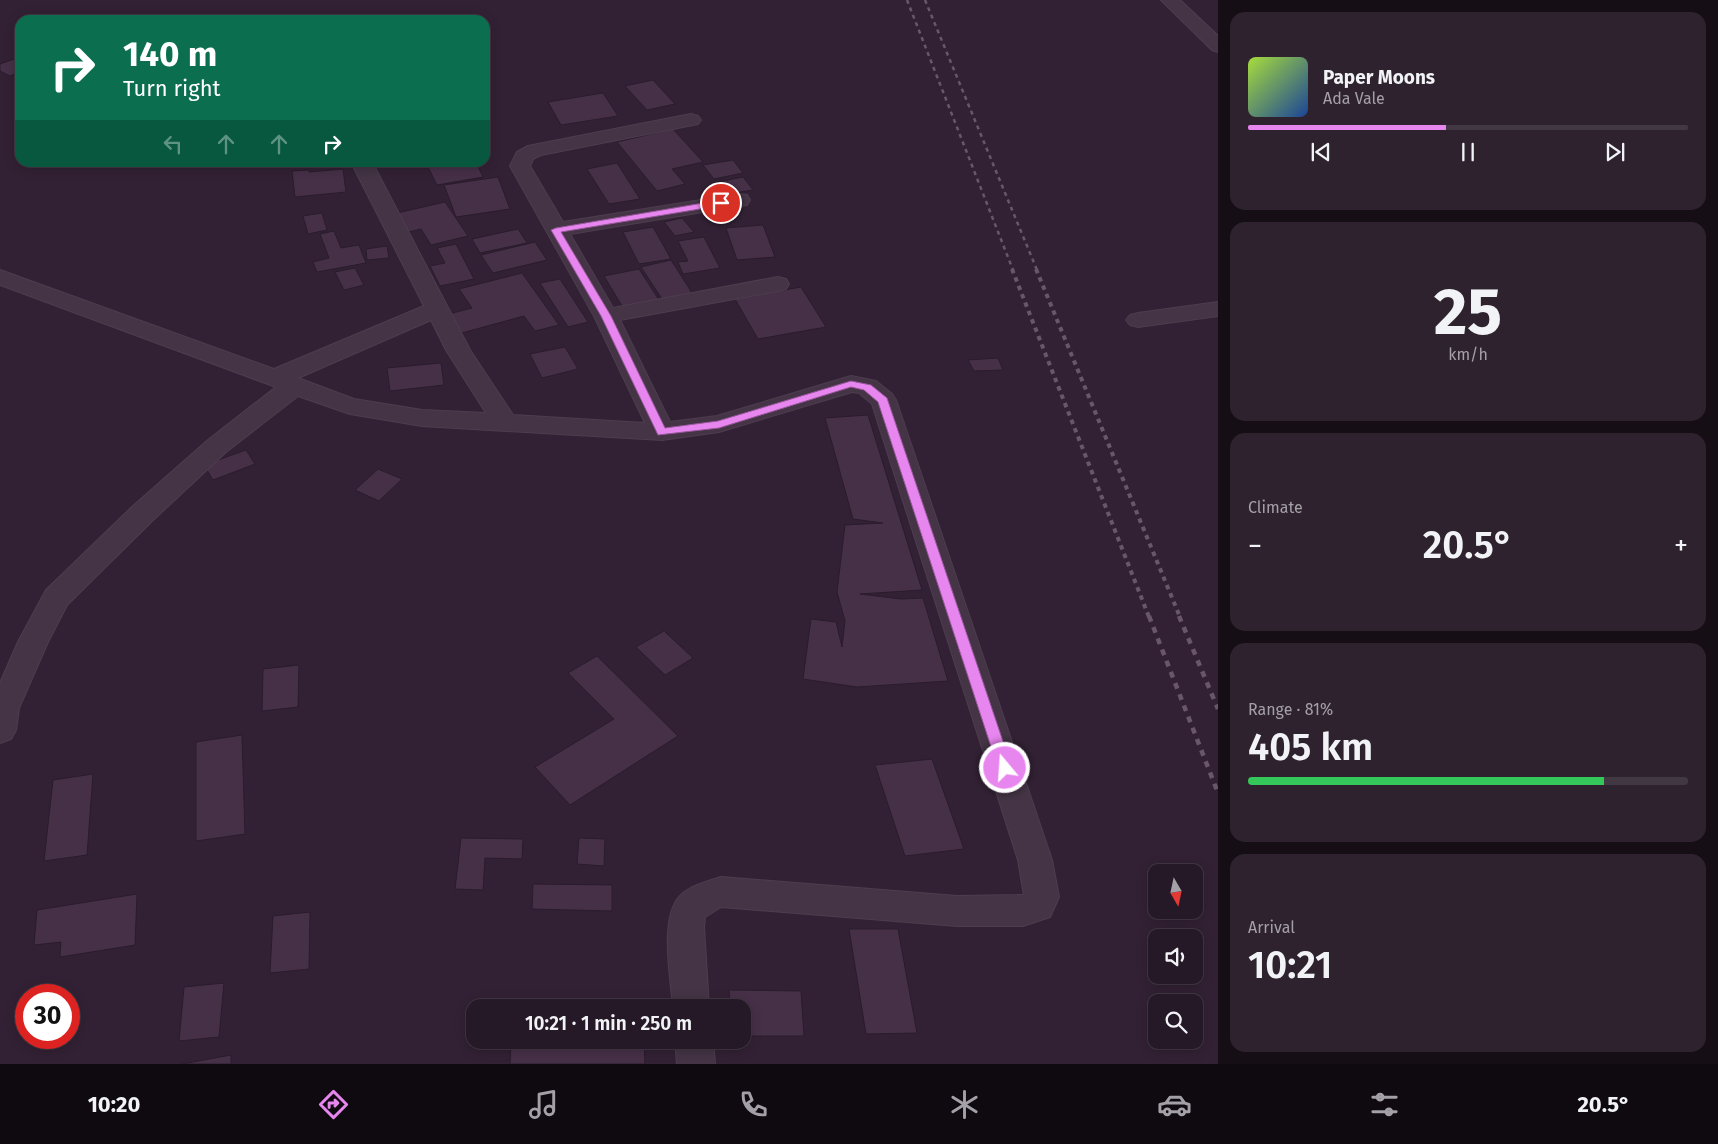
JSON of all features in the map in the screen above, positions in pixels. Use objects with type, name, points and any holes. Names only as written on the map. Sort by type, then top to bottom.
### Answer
[{"type":"street","points":[[1170,0],[1209,28],[1218,46]]},
{"type":"street","points":[[662,432],[606,316],[520,166],[524,156],[535,150],[691,120]]},
{"type":"street","points":[[364,167],[458,350],[505,423]]},
{"type":"street","points":[[556,230],[739,200]]},
{"type":"street","points":[[0,277],[350,406],[422,418],[662,432],[719,424],[851,384],[867,388],[883,400],[1036,860],[1042,897],[1038,906],[1023,911],[958,911],[721,892],[714,894],[701,899],[690,909],[685,926],[690,999]]},
{"type":"street","points":[[606,316],[778,284]]},
{"type":"street","points":[[1138,320],[1218,308]]},
{"type":"street","points":[[0,730],[4,708],[33,642],[56,598],[142,514],[285,382],[437,309]]},
{"type":"street","points":[[695,1049],[696,1064]]},
{"type":"building","points":[[15,59],[15,74],[10,76],[0,71],[0,64]]},
{"type":"building","points":[[653,80],[675,104],[647,110],[625,86]]},
{"type":"building","points":[[603,93],[618,116],[561,125],[548,102]]},
{"type":"building","points":[[673,129],[703,162],[672,169],[685,184],[657,191],[617,142]]},
{"type":"building","points":[[733,160],[743,173],[714,179],[703,165]]},
{"type":"building","points":[[617,163],[640,199],[609,204],[587,169]]},
{"type":"building","points":[[428,167],[478,167],[483,177],[437,185]]},
{"type":"building","points":[[343,169],[346,192],[295,197],[292,171],[309,170],[309,172]]},
{"type":"building","points":[[498,177],[510,209],[456,217],[444,185]]},
{"type":"building","points":[[743,177],[753,190],[727,194],[718,182]]},
{"type":"building","points":[[445,202],[468,236],[431,245],[421,229],[409,232],[397,213]]},
{"type":"building","points":[[322,213],[327,230],[308,234],[303,216]]},
{"type":"building","points":[[682,218],[694,232],[675,236],[664,222]]},
{"type":"building","points":[[763,225],[775,257],[737,260],[726,228]]},
{"type":"building","points":[[653,227],[671,259],[639,264],[623,232]]},
{"type":"building","points":[[518,229],[527,243],[480,253],[472,239]]},
{"type":"building","points":[[334,231],[341,248],[359,245],[366,263],[317,272],[313,262],[329,258],[320,234]]},
{"type":"building","points":[[704,237],[720,268],[683,274],[678,262],[688,261],[678,241]]},
{"type":"building","points":[[535,242],[547,260],[493,273],[481,255]]},
{"type":"building","points":[[456,244],[474,279],[440,286],[430,266],[445,263],[437,248]]},
{"type":"building","points":[[387,246],[389,258],[367,260],[366,249]]},
{"type":"building","points":[[671,260],[692,293],[662,299],[641,267]]},
{"type":"building","points":[[355,268],[364,285],[344,290],[335,272]]},
{"type":"building","points":[[639,269],[661,303],[625,311],[604,276]]},
{"type":"building","points":[[522,273],[559,325],[535,331],[524,316],[462,333],[449,314],[472,308],[459,289]]},
{"type":"building","points":[[560,279],[588,322],[568,327],[540,283]]},
{"type":"building","points":[[801,287],[826,327],[758,339],[735,299]]},
{"type":"building","points":[[565,347],[578,369],[542,378],[530,354]]},
{"type":"building","points":[[998,358],[1003,370],[974,371],[968,360]]},
{"type":"building","points":[[441,363],[444,385],[390,391],[387,368]]},
{"type":"building","points":[[868,415],[922,590],[860,594],[901,599],[923,598],[948,681],[857,687],[803,679],[811,619],[836,622],[842,647],[845,621],[837,592],[845,525],[883,523],[853,519],[825,418]]},
{"type":"building","points":[[246,450],[255,464],[213,480],[204,465]]},
{"type":"building","points":[[378,469],[402,479],[379,501],[355,490]]},
{"type":"building","points":[[664,631],[693,658],[665,675],[636,647]]},
{"type":"building","points":[[597,656],[678,736],[570,805],[535,767],[614,719],[568,673]]},
{"type":"building","points":[[299,665],[298,707],[262,711],[263,669]]},
{"type":"building","points":[[242,735],[245,834],[196,841],[196,742]]},
{"type":"building","points":[[932,759],[964,849],[905,856],[875,765]]},
{"type":"building","points":[[93,774],[87,855],[44,861],[53,780]]},
{"type":"building","points":[[461,838],[523,839],[522,859],[485,858],[483,890],[455,889]]},
{"type":"building","points":[[579,838],[605,839],[604,866],[577,864]]},
{"type":"building","points":[[533,884],[612,885],[612,911],[532,909]]},
{"type":"building","points":[[137,894],[135,945],[60,957],[61,942],[34,945],[37,910]]},
{"type":"building","points":[[310,912],[309,969],[270,973],[273,916]]},
{"type":"building","points":[[849,929],[898,929],[917,1033],[866,1034]]},
{"type":"building","points":[[224,983],[219,1037],[179,1041],[184,987]]},
{"type":"building","points":[[729,990],[801,991],[804,1036],[751,1036],[751,999],[730,999]]},
{"type":"building","points":[[511,1049],[644,1049],[645,1064],[510,1064]]},
{"type":"building","points":[[231,1055],[231,1064],[182,1064]]},
{"type":"railway","points":[[907,0],[1013,270]]},
{"type":"railway","points":[[925,0],[1037,270]]},
{"type":"railway","points":[[1012,269],[1149,617]]},
{"type":"railway","points":[[1036,269],[1180,617]]},
{"type":"railway","points":[[1149,616],[1218,793]]},
{"type":"railway","points":[[1179,616],[1218,709]]},
{"type":"route","points":[[721,203],[556,230],[606,316],[662,432],[719,424],[851,384],[867,388],[883,400],[1005,768]]}]
